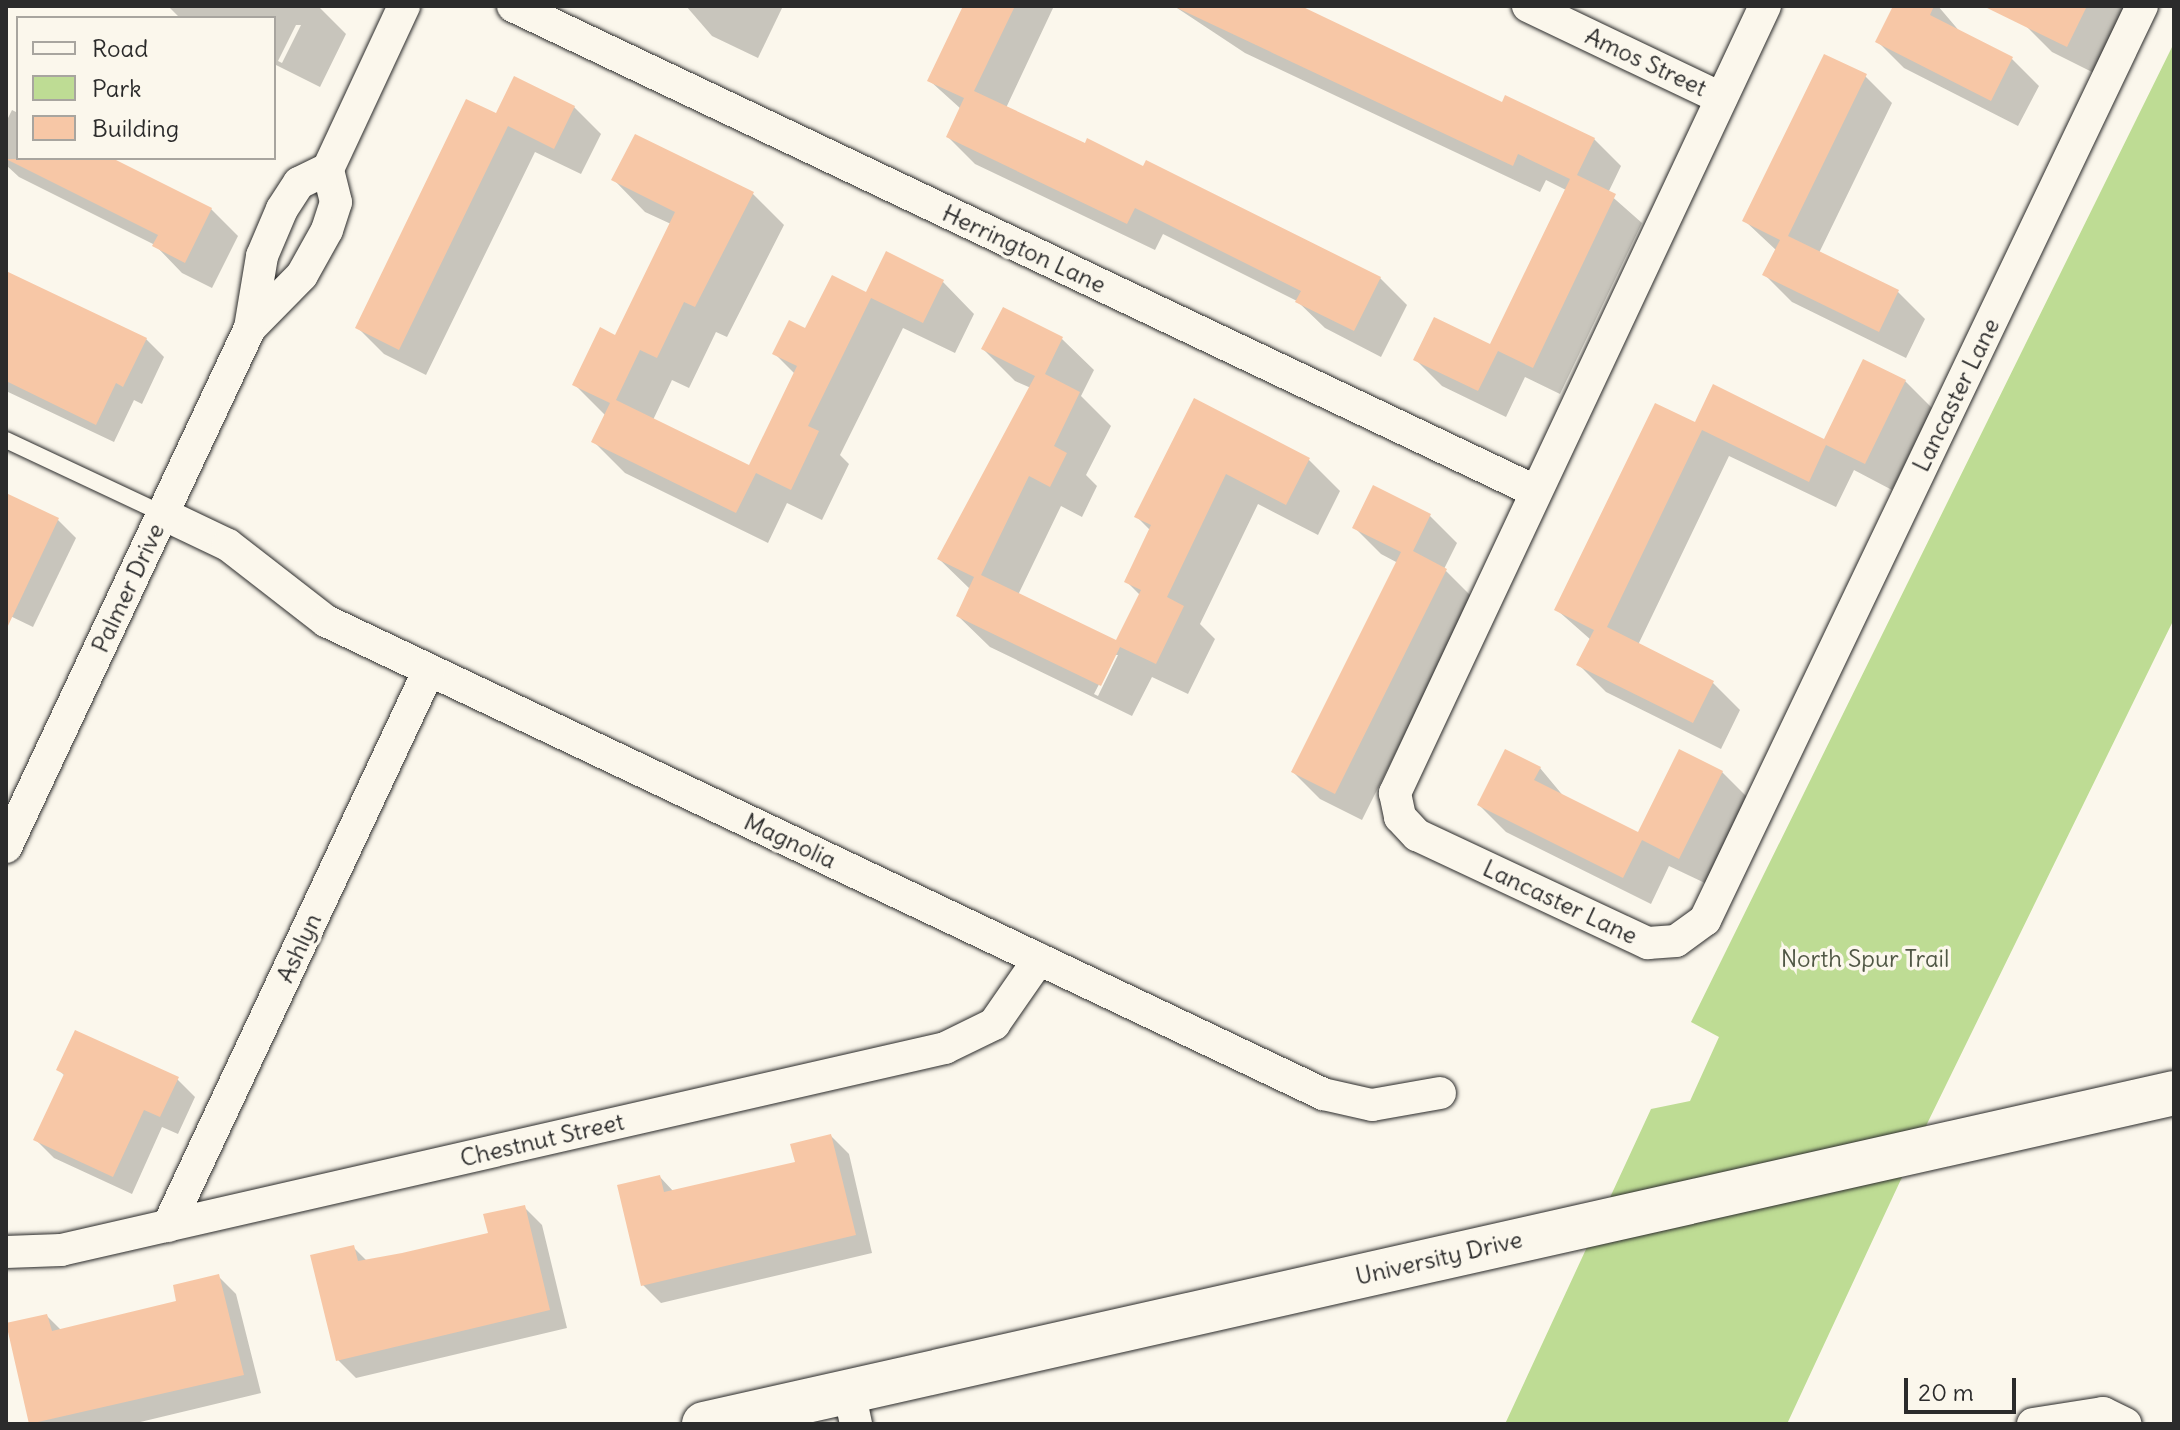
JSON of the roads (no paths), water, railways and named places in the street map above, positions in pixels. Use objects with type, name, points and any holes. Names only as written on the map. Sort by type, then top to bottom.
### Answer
[{"type":"main road","name":"University Drive","points":[[704,1424],[853,1408],[1683,1203],[2174,1093]]},
{"type":"street","points":[[328,169],[404,6]]},
{"type":"street","name":"Herrington Lane","points":[[513,6],[1535,491]]},
{"type":"street","name":"Amos Street","points":[[1528,6],[1721,98]]},
{"type":"street","name":"Lancaster Lane","points":[[1765,6],[1399,777],[1396,809],[1409,830],[1639,941],[1676,941],[1705,920],[2142,6]]},
{"type":"street","name":"Palmer Drive","points":[[6,847],[250,328],[262,256],[282,209],[299,183],[328,169],[336,202],[316,254],[250,328]]},
{"type":"street","name":"Magnolia","points":[[163,514],[228,545],[316,616],[1338,1100],[1389,1104],[1440,1093]]},
{"type":"street","name":"Ashlyn","points":[[168,1226],[429,670]]},
{"type":"street","name":"Chestnut Street","points":[[6,1252],[61,1250],[945,1048],[994,1024],[1039,959]]},
{"type":"street","points":[[2033,1424],[2103,1413],[2126,1424]]},
{"type":"lane","points":[[6,440],[163,514]]},
{"type":"park label","name":"North Spur Trail","points":[[1865,959]]}]
